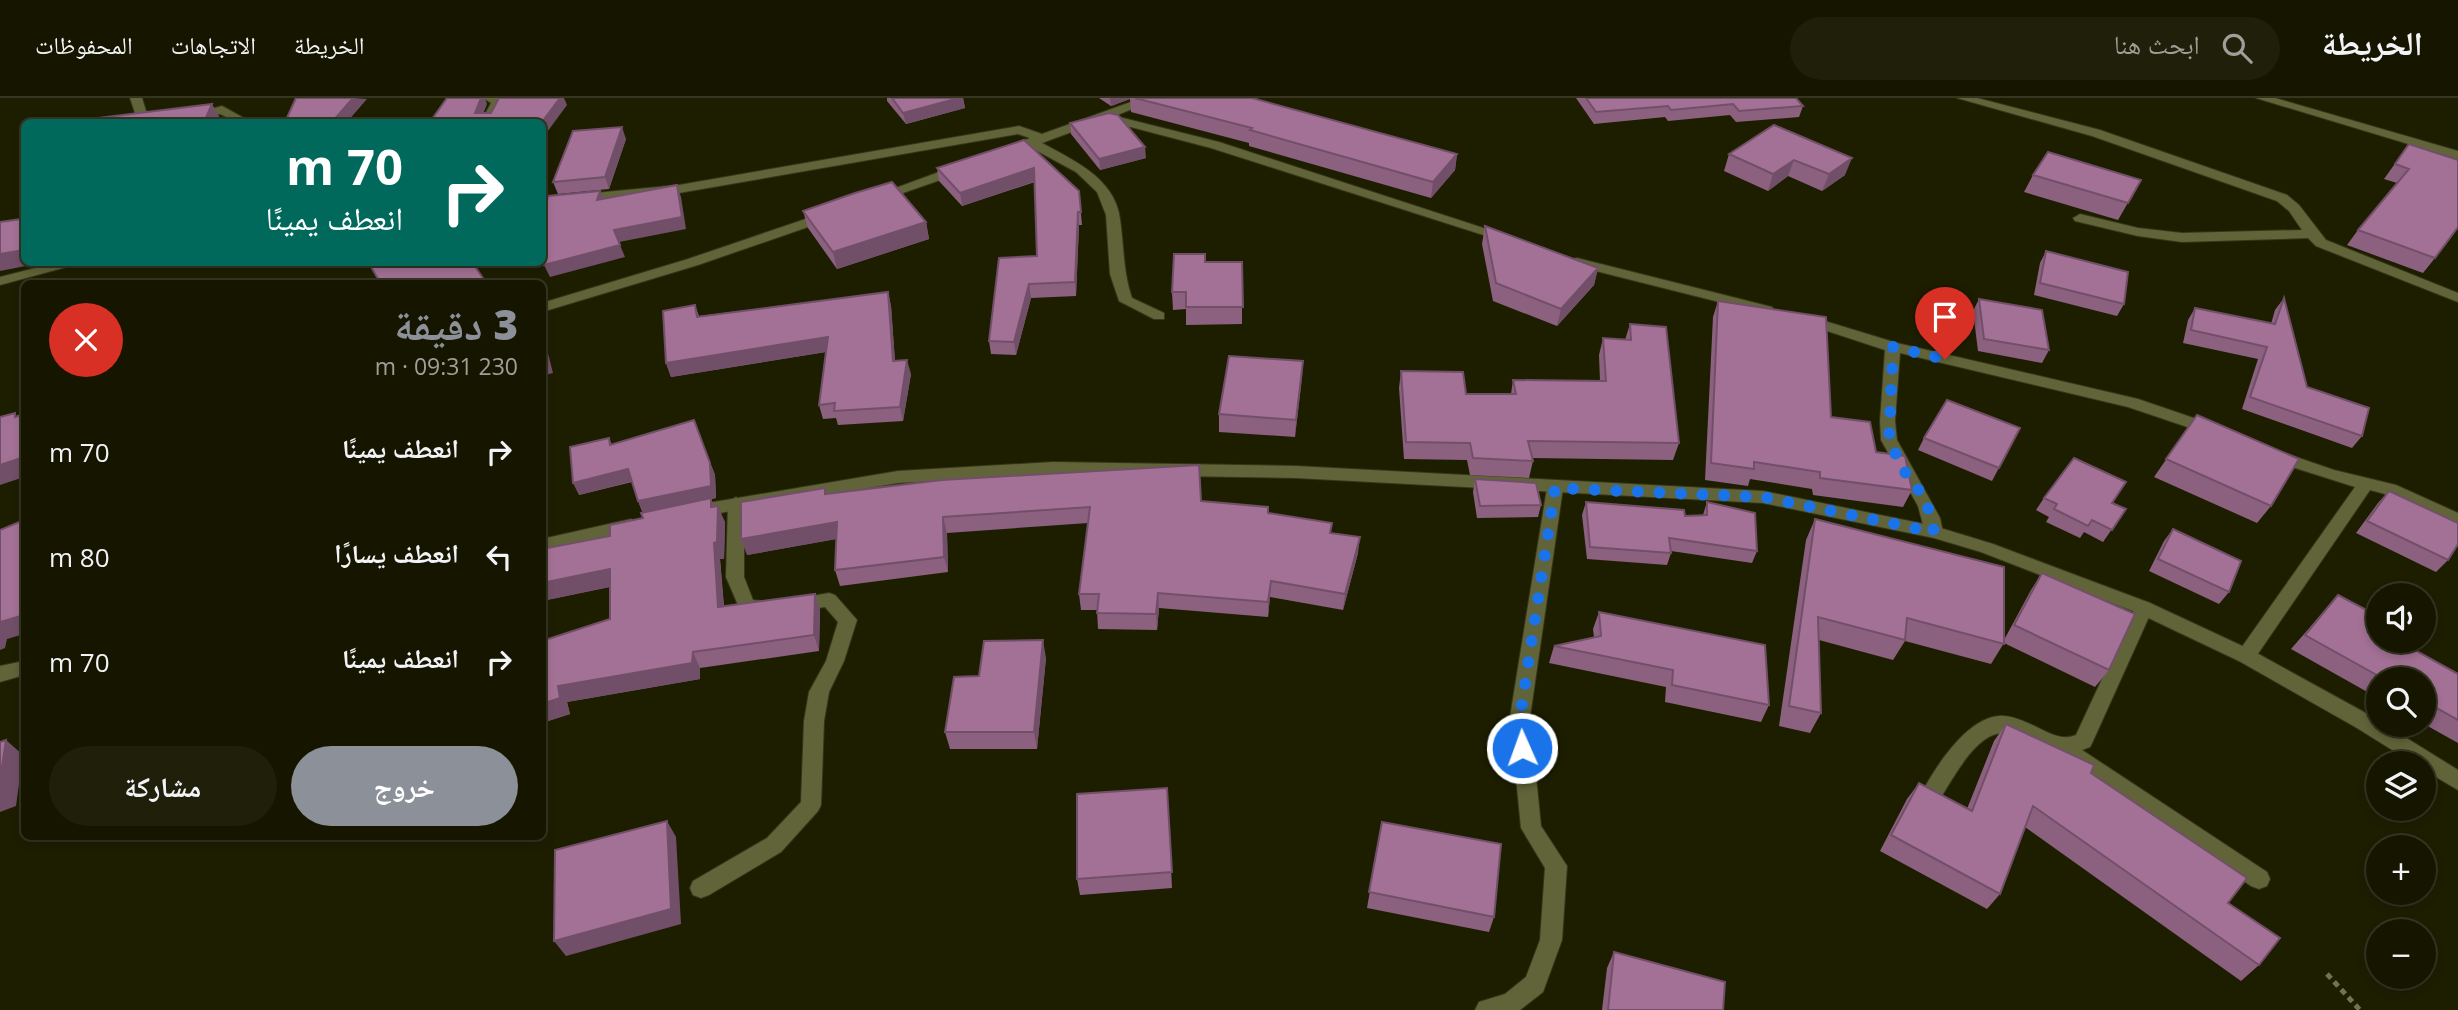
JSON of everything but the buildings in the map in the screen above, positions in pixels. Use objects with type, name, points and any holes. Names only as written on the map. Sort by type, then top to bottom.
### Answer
[{"type":"street","points":[[136,98],[141,113],[149,119]]},
{"type":"street","points":[[489,98],[498,102],[489,119]]},
{"type":"street","points":[[995,155],[1153,98]]},
{"type":"street","points":[[1963,98],[2096,134],[2272,194],[2295,208],[2309,234]]},
{"type":"street","points":[[2262,98],[2458,155]]},
{"type":"street","points":[[171,119],[222,110],[239,119]]},
{"type":"street","points":[[1102,116],[1215,145],[1514,240]]},
{"type":"street","points":[[546,202],[679,189],[1018,130],[1082,169],[1103,191],[1113,215],[1117,274],[1126,301],[1159,316]]},
{"type":"street","points":[[546,307],[693,262],[971,164]]},
{"type":"street","points":[[2080,218],[2127,230],[2193,238],[2256,238],[2275,233],[2309,234],[2333,248],[2458,298]]},
{"type":"street","points":[[1560,257],[1783,314],[1893,347],[2132,403],[2225,436]]},
{"type":"street","points":[[0,281],[62,266]]},
{"type":"street","points":[[1893,347],[1889,439],[1902,468],[1926,500],[1934,532]]},
{"type":"street","points":[[2256,448],[2331,475],[2400,493],[2458,520]]},
{"type":"street","points":[[674,516],[736,503],[898,477],[1053,468],[1296,472],[1555,488],[1763,497],[1934,532],[1987,548],[2144,608],[2246,656],[2364,722],[2458,781]]},
{"type":"street","points":[[2246,656],[2365,484]]},
{"type":"street","points":[[1486,1010],[1511,1003],[1535,984],[1551,940],[1556,866],[1531,828],[1520,717],[1555,488]]},
{"type":"street","points":[[701,888],[774,845],[811,805],[814,721],[819,692],[835,661],[848,620],[829,600],[747,607],[735,577],[736,503]]},
{"type":"street","points":[[546,544],[649,521]]},
{"type":"street","points":[[2060,745],[2075,745],[2085,737],[2144,608]]},
{"type":"street","points":[[0,674],[21,669]]},
{"type":"street","points":[[1929,799],[1972,740],[1987,727],[1999,724],[2014,726],[2060,745],[2259,879]]},
{"type":"path","points":[[2327,974],[2360,1010]]},
{"type":"route","points":[[1522,748],[1520,717],[1555,488],[1763,497],[1934,532],[1932,513],[1920,490],[1897,458],[1889,439],[1887,420],[1893,347],[1945,359]]}]
